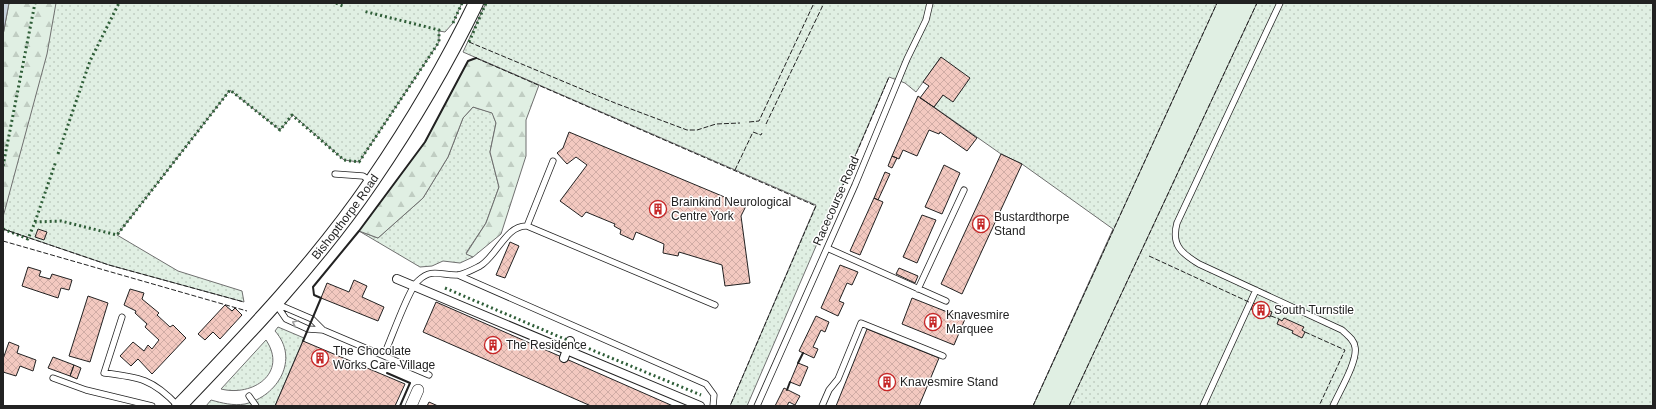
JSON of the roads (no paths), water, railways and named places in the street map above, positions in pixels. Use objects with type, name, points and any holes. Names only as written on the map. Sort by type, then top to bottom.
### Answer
[{"type":"street","name":"Bishopthorpe Road","points":[[179,406],[274,303],[326,242],[372,182],[432,89],[447,63],[476,3]]},
{"type":"street","points":[[397,279],[565,354],[700,406]]},
{"type":"street","points":[[565,354],[570,341]]},
{"type":"street","points":[[411,406],[418,390]]},
{"type":"lane","name":"Racecourse Road","points":[[757,406],[855,185],[907,59],[926,20],[930,3]]},
{"type":"lane","points":[[1280,3],[1174,233],[1176,245],[1186,256],[1199,264],[1342,330],[1351,338],[1355,348],[1353,362],[1333,406]]},
{"type":"lane","points":[[527,226],[553,161]]},
{"type":"lane","points":[[335,174],[363,176],[372,182]]},
{"type":"lane","points":[[918,289],[964,190]]},
{"type":"lane","points":[[458,275],[482,265],[495,253],[515,228],[527,226],[715,305]]},
{"type":"lane","points":[[827,248],[946,301]]},
{"type":"lane","points":[[384,356],[417,281],[433,272],[458,275],[706,384],[714,395],[713,406]]},
{"type":"lane","points":[[1203,406],[1256,290]]},
{"type":"lane","points":[[274,303],[312,319],[323,330]]},
{"type":"lane","points":[[274,303],[286,319],[308,329],[323,330],[429,374]]},
{"type":"lane","points":[[122,317],[104,373],[143,379],[163,391],[179,406]]},
{"type":"lane","points":[[822,406],[829,390],[838,379],[861,323],[943,356]]},
{"type":"lane","points":[[53,378],[86,390],[152,406]]},
{"type":"lane","points":[[249,396],[256,406]]},
{"type":"place","name":"Brainkind Neurological Centre York","points":[[658,209]]},
{"type":"place","name":"Bustardthorpe Stand","points":[[981,224]]},
{"type":"place","name":"South Turnstile","points":[[1261,310]]},
{"type":"place","name":"Knavesmire Marquee","points":[[933,322]]},
{"type":"place","name":"The Residence","points":[[493,345]]},
{"type":"place","name":"The Chocolate Works Care Village","points":[[320,358]]},
{"type":"place","name":"Knavesmire Stand","points":[[887,382]]}]
